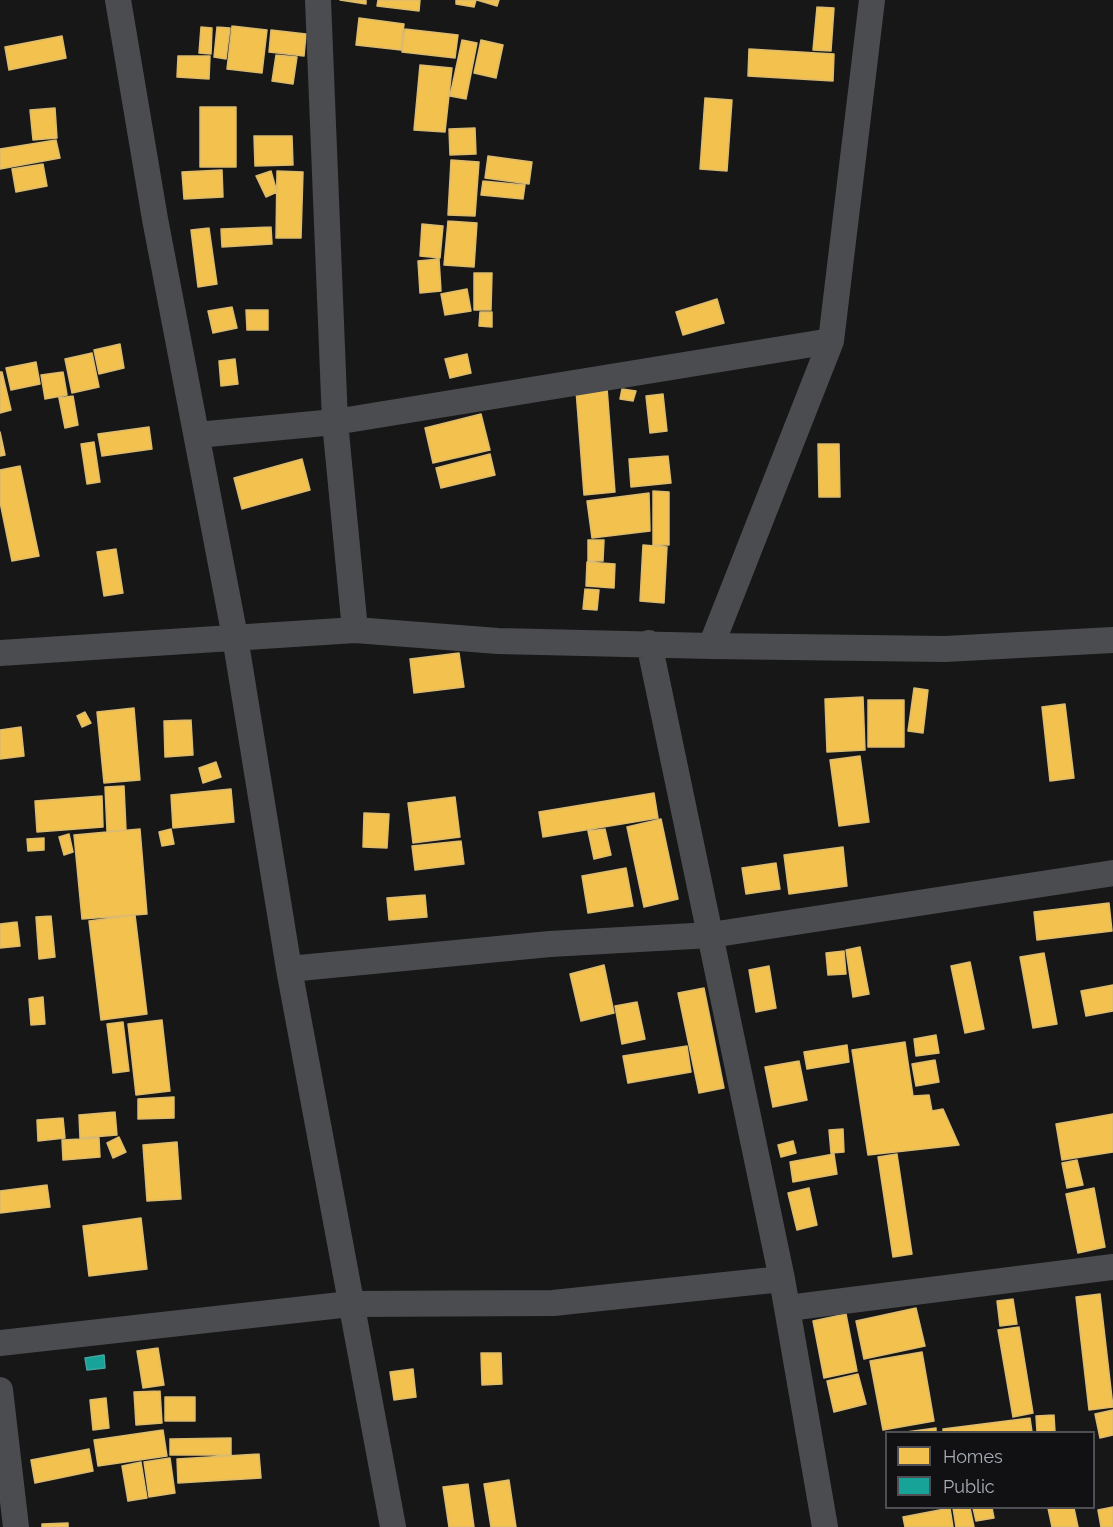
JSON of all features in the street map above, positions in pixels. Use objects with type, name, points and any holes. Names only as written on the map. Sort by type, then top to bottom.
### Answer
[{"type":"street","points":[[118,0],[155,219],[235,637],[289,969],[393,1527]]},
{"type":"street","points":[[318,0],[335,422],[355,630]]},
{"type":"street","points":[[711,646],[831,341],[872,0]]},
{"type":"street","points":[[197,435],[335,422],[831,341]]},
{"type":"street","points":[[0,653],[355,630],[498,640],[711,646],[945,649],[1113,640]]},
{"type":"street","points":[[649,643],[788,1308],[825,1527]]},
{"type":"street","points":[[289,969],[550,944],[711,935],[1113,873]]},
{"type":"street","points":[[788,1308],[1113,1267]]},
{"type":"street","points":[[0,1343],[351,1304],[553,1303],[782,1279]]},
{"type":"street","points":[[0,1390],[16,1527]]},
{"type":"building: Homes","points":[[340,0],[366,0],[366,4]]},
{"type":"building: Homes","points":[[378,0],[420,0],[419,11],[377,6]]},
{"type":"building: Homes","points":[[456,0],[476,0],[474,7],[456,4]]},
{"type":"building: Homes","points":[[477,0],[499,0],[497,6]]},
{"type":"building: Homes","points":[[817,7],[834,8],[831,51],[813,50]]},
{"type":"building: Homes","points":[[359,18],[404,24],[401,50],[356,45]]},
{"type":"building: Homes","points":[[232,26],[267,30],[262,73],[227,69]]},
{"type":"building: Homes","points":[[201,27],[212,28],[211,54],[199,53]]},
{"type":"building: Homes","points":[[217,27],[230,28],[226,59],[214,57]]},
{"type":"building: Homes","points":[[405,29],[458,35],[455,58],[402,52]]},
{"type":"building: Homes","points":[[271,30],[306,34],[304,56],[269,52]]},
{"type":"building: Homes","points":[[62,36],[66,58],[9,70],[5,47]]},
{"type":"building: Homes","points":[[462,40],[477,43],[466,99],[450,96]]},
{"type":"building: Homes","points":[[481,40],[503,45],[496,78],[474,73]]},
{"type":"building: Homes","points":[[749,49],[834,54],[833,81],[748,76]]},
{"type":"building: Homes","points":[[276,55],[297,57],[293,84],[272,81]]},
{"type":"building: Homes","points":[[178,56],[210,56],[209,79],[177,77]]},
{"type":"building: Homes","points":[[420,65],[452,68],[445,132],[414,130]]},
{"type":"building: Homes","points":[[705,98],[732,100],[727,171],[700,169]]},
{"type":"building: Homes","points":[[200,107],[236,107],[236,167],[200,167]]},
{"type":"building: Homes","points":[[55,108],[57,138],[33,140],[30,110]]},
{"type":"building: Homes","points":[[475,128],[476,154],[450,155],[449,129]]},
{"type":"building: Homes","points":[[254,136],[292,136],[293,165],[255,166]]},
{"type":"building: Homes","points":[[56,140],[60,158],[0,169],[0,149]]},
{"type":"building: Homes","points":[[488,156],[532,162],[529,184],[485,178]]},
{"type":"building: Homes","points":[[451,160],[479,162],[475,216],[448,215]]},
{"type":"building: Homes","points":[[43,164],[47,186],[16,192],[12,169]]},
{"type":"building: Homes","points":[[222,170],[223,197],[184,199],[182,172]]},
{"type":"building: Homes","points":[[271,171],[277,192],[266,197],[256,176]]},
{"type":"building: Homes","points":[[277,171],[303,172],[301,238],[276,238]]},
{"type":"building: Homes","points":[[483,181],[525,185],[523,199],[481,195]]},
{"type":"building: Homes","points":[[448,221],[477,223],[474,267],[444,265]]},
{"type":"building: Homes","points":[[422,224],[443,226],[440,258],[420,256]]},
{"type":"building: Homes","points":[[271,227],[272,244],[222,247],[221,229]]},
{"type":"building: Homes","points":[[209,228],[217,284],[198,287],[191,230]]},
{"type":"building: Homes","points":[[439,259],[441,291],[420,293],[418,261]]},
{"type":"building: Homes","points":[[474,273],[492,273],[491,310],[474,310]]},
{"type":"building: Homes","points":[[467,289],[471,311],[445,315],[441,294]]},
{"type":"building: Homes","points":[[717,299],[724,323],[683,335],[676,312]]},
{"type":"building: Homes","points":[[232,307],[237,328],[213,333],[208,311]]},
{"type":"building: Homes","points":[[246,310],[268,310],[268,330],[247,330]]},
{"type":"building: Homes","points":[[480,312],[492,312],[492,327],[479,326]]},
{"type":"building: Homes","points":[[120,344],[124,368],[99,374],[94,350]]},
{"type":"building: Homes","points":[[92,353],[99,387],[72,393],[65,359]]},
{"type":"building: Homes","points":[[467,354],[471,373],[450,378],[445,359]]},
{"type":"building: Homes","points":[[235,359],[238,384],[221,386],[219,361]]},
{"type":"building: Homes","points":[[36,362],[40,384],[11,390],[6,368]]},
{"type":"building: Homes","points":[[0,372],[2,372],[11,410],[0,413]]},
{"type":"building: Homes","points":[[63,372],[67,395],[45,399],[41,375]]},
{"type":"building: Homes","points":[[607,388],[615,492],[584,495],[576,390]]},
{"type":"building: Homes","points":[[622,389],[636,391],[633,401],[620,399]]},
{"type":"building: Homes","points":[[663,394],[667,431],[650,433],[646,396]]},
{"type":"building: Homes","points":[[73,396],[78,425],[65,428],[59,398]]},
{"type":"building: Homes","points":[[481,414],[490,450],[433,463],[425,428]]},
{"type":"building: Homes","points":[[149,427],[152,449],[102,456],[98,434]]},
{"type":"building: Homes","points":[[0,432],[5,455],[0,456]]},
{"type":"building: Homes","points":[[94,442],[100,482],[87,484],[81,444]]},
{"type":"building: Homes","points":[[818,444],[839,444],[840,497],[819,497]]},
{"type":"building: Homes","points":[[490,454],[495,475],[441,488],[436,468]]},
{"type":"building: Homes","points":[[668,456],[671,483],[631,487],[629,459]]},
{"type":"building: Homes","points":[[302,459],[310,490],[242,509],[234,478]]},
{"type":"building: Homes","points":[[20,466],[39,556],[12,561],[0,502],[0,470]]},
{"type":"building: Homes","points":[[653,491],[669,492],[669,545],[653,545]]},
{"type":"building: Homes","points":[[649,493],[650,531],[592,538],[587,501]]},
{"type":"building: Homes","points":[[588,540],[604,540],[603,561],[588,561]]},
{"type":"building: Homes","points":[[643,545],[667,547],[664,603],[640,601]]},
{"type":"building: Homes","points":[[116,549],[123,593],[104,596],[97,552]]},
{"type":"building: Homes","points":[[587,562],[615,564],[614,588],[586,586]]},
{"type":"building: Homes","points":[[585,589],[599,590],[597,610],[583,609]]},
{"type":"building: Homes","points":[[459,653],[464,687],[414,693],[410,659]]},
{"type":"building: Homes","points":[[914,688],[928,690],[923,733],[908,731]]},
{"type":"building: Homes","points":[[863,697],[865,750],[827,752],[825,699]]},
{"type":"building: Homes","points":[[868,700],[904,700],[904,747],[868,747]]},
{"type":"building: Homes","points":[[1065,704],[1074,778],[1050,781],[1042,707]]},
{"type":"building: Homes","points":[[134,708],[140,780],[104,783],[97,712]]},
{"type":"building: Homes","points":[[85,712],[91,723],[82,727],[77,716]]},
{"type":"building: Homes","points":[[191,720],[193,755],[165,757],[164,721]]},
{"type":"building: Homes","points":[[21,727],[24,756],[0,759],[0,730]]},
{"type":"building: Homes","points":[[860,756],[869,822],[839,826],[830,760]]},
{"type":"building: Homes","points":[[216,762],[221,777],[203,783],[199,768]]},
{"type":"building: Homes","points":[[124,786],[126,830],[107,831],[105,787]]},
{"type":"building: Homes","points":[[231,789],[234,822],[173,828],[171,795]]},
{"type":"building: Homes","points":[[654,793],[658,818],[543,837],[539,812]]},
{"type":"building: Homes","points":[[102,796],[103,827],[37,832],[35,801]]},
{"type":"building: Homes","points":[[455,797],[460,837],[413,843],[408,803]]},
{"type":"building: Homes","points":[[364,813],[389,814],[387,848],[363,847]]},
{"type":"building: Homes","points":[[661,819],[678,899],[644,907],[627,827]]},
{"type":"building: Homes","points":[[140,829],[147,914],[82,919],[74,835]]},
{"type":"building: Homes","points":[[171,829],[174,844],[162,846],[159,832]]},
{"type":"building: Homes","points":[[605,829],[611,855],[594,859],[588,831]]},
{"type":"building: Homes","points":[[69,834],[73,852],[64,855],[59,837]]},
{"type":"building: Homes","points":[[44,838],[44,850],[28,851],[27,839]]},
{"type":"building: Homes","points":[[461,841],[464,864],[415,870],[412,846]]},
{"type":"building: Homes","points":[[843,847],[847,886],[789,894],[784,855]]},
{"type":"building: Homes","points":[[776,863],[780,889],[746,894],[742,868]]},
{"type":"building: Homes","points":[[626,868],[633,906],[588,913],[582,876]]},
{"type":"building: Homes","points":[[425,895],[427,917],[389,920],[387,898]]},
{"type":"building: Homes","points":[[1109,903],[1112,931],[1037,940],[1034,912]]},
{"type":"building: Homes","points":[[135,915],[147,1014],[101,1020],[89,921]]},
{"type":"building: Homes","points":[[51,916],[55,957],[39,959],[36,917]]},
{"type":"building: Homes","points":[[17,922],[20,946],[0,948],[0,924]]},
{"type":"building: Homes","points":[[860,947],[869,994],[853,997],[846,950]]},
{"type":"building: Homes","points":[[844,951],[846,974],[828,975],[826,953]]},
{"type":"building: Homes","points":[[1044,953],[1057,1024],[1033,1028],[1020,957]]},
{"type":"building: Homes","points":[[970,962],[984,1029],[965,1033],[951,966]]},
{"type":"building: Homes","points":[[604,965],[614,1013],[581,1021],[570,974]]},
{"type":"building: Homes","points":[[769,966],[776,1008],[756,1012],[749,970]]},
{"type":"building: Homes","points":[[1113,985],[1113,1011],[1086,1016],[1081,991]]},
{"type":"building: Homes","points":[[704,988],[724,1088],[699,1093],[678,993]]},
{"type":"building: Homes","points":[[43,997],[45,1024],[31,1025],[29,999]]},
{"type":"building: Homes","points":[[637,1002],[645,1039],[622,1044],[615,1006]]},
{"type":"building: Homes","points":[[162,1020],[170,1091],[136,1095],[128,1024]]},
{"type":"building: Homes","points":[[123,1022],[129,1071],[113,1073],[107,1024]]},
{"type":"building: Homes","points":[[936,1035],[939,1053],[916,1056],[914,1039]]},
{"type":"building: Homes","points":[[905,1042],[913,1096],[929,1095],[932,1111],[943,1109],[959,1145],[868,1155],[852,1050]]},
{"type":"building: Homes","points":[[847,1045],[849,1062],[807,1069],[804,1052]]},
{"type":"building: Homes","points":[[687,1046],[691,1072],[628,1083],[623,1056]]},
{"type":"building: Homes","points":[[935,1060],[939,1082],[916,1086],[912,1064]]},
{"type":"building: Homes","points":[[799,1061],[807,1100],[773,1107],[765,1067]]},
{"type":"building: Homes","points":[[174,1097],[174,1118],[138,1119],[138,1099]]},
{"type":"building: Homes","points":[[115,1112],[117,1135],[80,1138],[79,1115]]},
{"type":"building: Homes","points":[[1113,1114],[1113,1152],[1062,1160],[1056,1124]]},
{"type":"building: Homes","points":[[63,1118],[65,1138],[38,1141],[37,1120]]},
{"type":"building: Homes","points":[[843,1129],[844,1152],[831,1153],[829,1130]]},
{"type":"building: Homes","points":[[119,1137],[126,1152],[113,1158],[107,1143]]},
{"type":"building: Homes","points":[[99,1138],[100,1157],[63,1160],[62,1140]]},
{"type":"building: Homes","points":[[793,1141],[796,1153],[781,1157],[778,1145]]},
{"type":"building: Homes","points":[[177,1142],[181,1199],[147,1201],[143,1145]]},
{"type":"building: Homes","points":[[834,1154],[837,1174],[793,1182],[790,1162]]},
{"type":"building: Homes","points":[[897,1154],[912,1254],[893,1257],[878,1157]]},
{"type":"building: Homes","points":[[1077,1160],[1083,1185],[1067,1188],[1062,1163]]},
{"type":"building: Homes","points":[[47,1185],[50,1207],[0,1213],[0,1191]]},
{"type":"building: Homes","points":[[809,1188],[817,1225],[797,1230],[788,1193]]},
{"type":"building: Homes","points":[[1094,1188],[1105,1247],[1078,1253],[1066,1194]]},
{"type":"building: Homes","points":[[141,1218],[147,1269],[89,1276],[83,1226]]},
{"type":"building: Homes","points":[[1100,1294],[1113,1407],[1089,1410],[1076,1297]]},
{"type":"building: Homes","points":[[1013,1299],[1017,1324],[1000,1326],[997,1301]]},
{"type":"building: Homes","points":[[916,1308],[925,1346],[864,1359],[856,1321]]},
{"type":"building: Homes","points":[[846,1314],[857,1371],[824,1378],[813,1321]]},
{"type":"building: Homes","points":[[1019,1327],[1033,1413],[1013,1417],[998,1330]]},
{"type":"building: Homes","points":[[158,1348],[164,1385],[143,1388],[137,1351]]},
{"type":"building: Homes","points":[[922,1352],[934,1421],[883,1430],[870,1361]]},
{"type":"building: Homes","points":[[481,1353],[501,1353],[502,1384],[482,1385]]},
{"type":"building: Homes","points":[[413,1369],[416,1397],[394,1400],[390,1372]]},
{"type":"building: Homes","points":[[858,1374],[866,1404],[834,1412],[827,1381]]},
{"type":"building: Homes","points":[[160,1391],[162,1423],[136,1425],[134,1392]]},
{"type":"building: Homes","points":[[165,1397],[195,1397],[195,1421],[165,1421]]},
{"type":"building: Homes","points":[[106,1398],[109,1428],[93,1430],[90,1400]]},
{"type":"building: Homes","points":[[1113,1410],[1113,1435],[1100,1438],[1095,1414]]},
{"type":"building: Homes","points":[[1054,1415],[1055,1431],[1037,1431],[1036,1416]]},
{"type":"building: Homes","points":[[1030,1418],[1032,1431],[943,1431],[943,1429]]},
{"type":"building: Homes","points":[[936,1428],[936,1431],[914,1431]]},
{"type":"building: Homes","points":[[163,1430],[167,1456],[98,1466],[94,1440]]},
{"type":"building: Homes","points":[[231,1438],[231,1455],[170,1455],[170,1439]]},
{"type":"building: Homes","points":[[89,1449],[93,1471],[35,1483],[31,1460]]},
{"type":"building: Homes","points":[[259,1454],[261,1478],[178,1483],[177,1459]]},
{"type":"building: Homes","points":[[170,1458],[175,1493],[149,1497],[144,1462]]},
{"type":"building: Homes","points":[[141,1462],[147,1498],[128,1501],[122,1466]]},
{"type":"building: Homes","points":[[509,1480],[516,1527],[491,1527],[484,1484]]},
{"type":"building: Homes","points":[[468,1484],[474,1527],[449,1527],[443,1487]]},
{"type":"building: Homes","points":[[1113,1507],[1113,1527],[1101,1527],[1098,1510]]},
{"type":"building: Homes","points":[[950,1509],[953,1527],[905,1527],[903,1517]]},
{"type":"building: Homes","points":[[953,1509],[970,1509],[974,1527],[956,1527]]},
{"type":"building: Homes","points":[[973,1509],[992,1509],[994,1518],[976,1521]]},
{"type":"building: Homes","points":[[1048,1509],[1074,1509],[1078,1527],[1052,1527]]},
{"type":"building: Homes","points":[[68,1523],[68,1527],[42,1527],[42,1524]]},
{"type":"building: Public","points":[[104,1355],[105,1368],[87,1370],[85,1358]]}]
